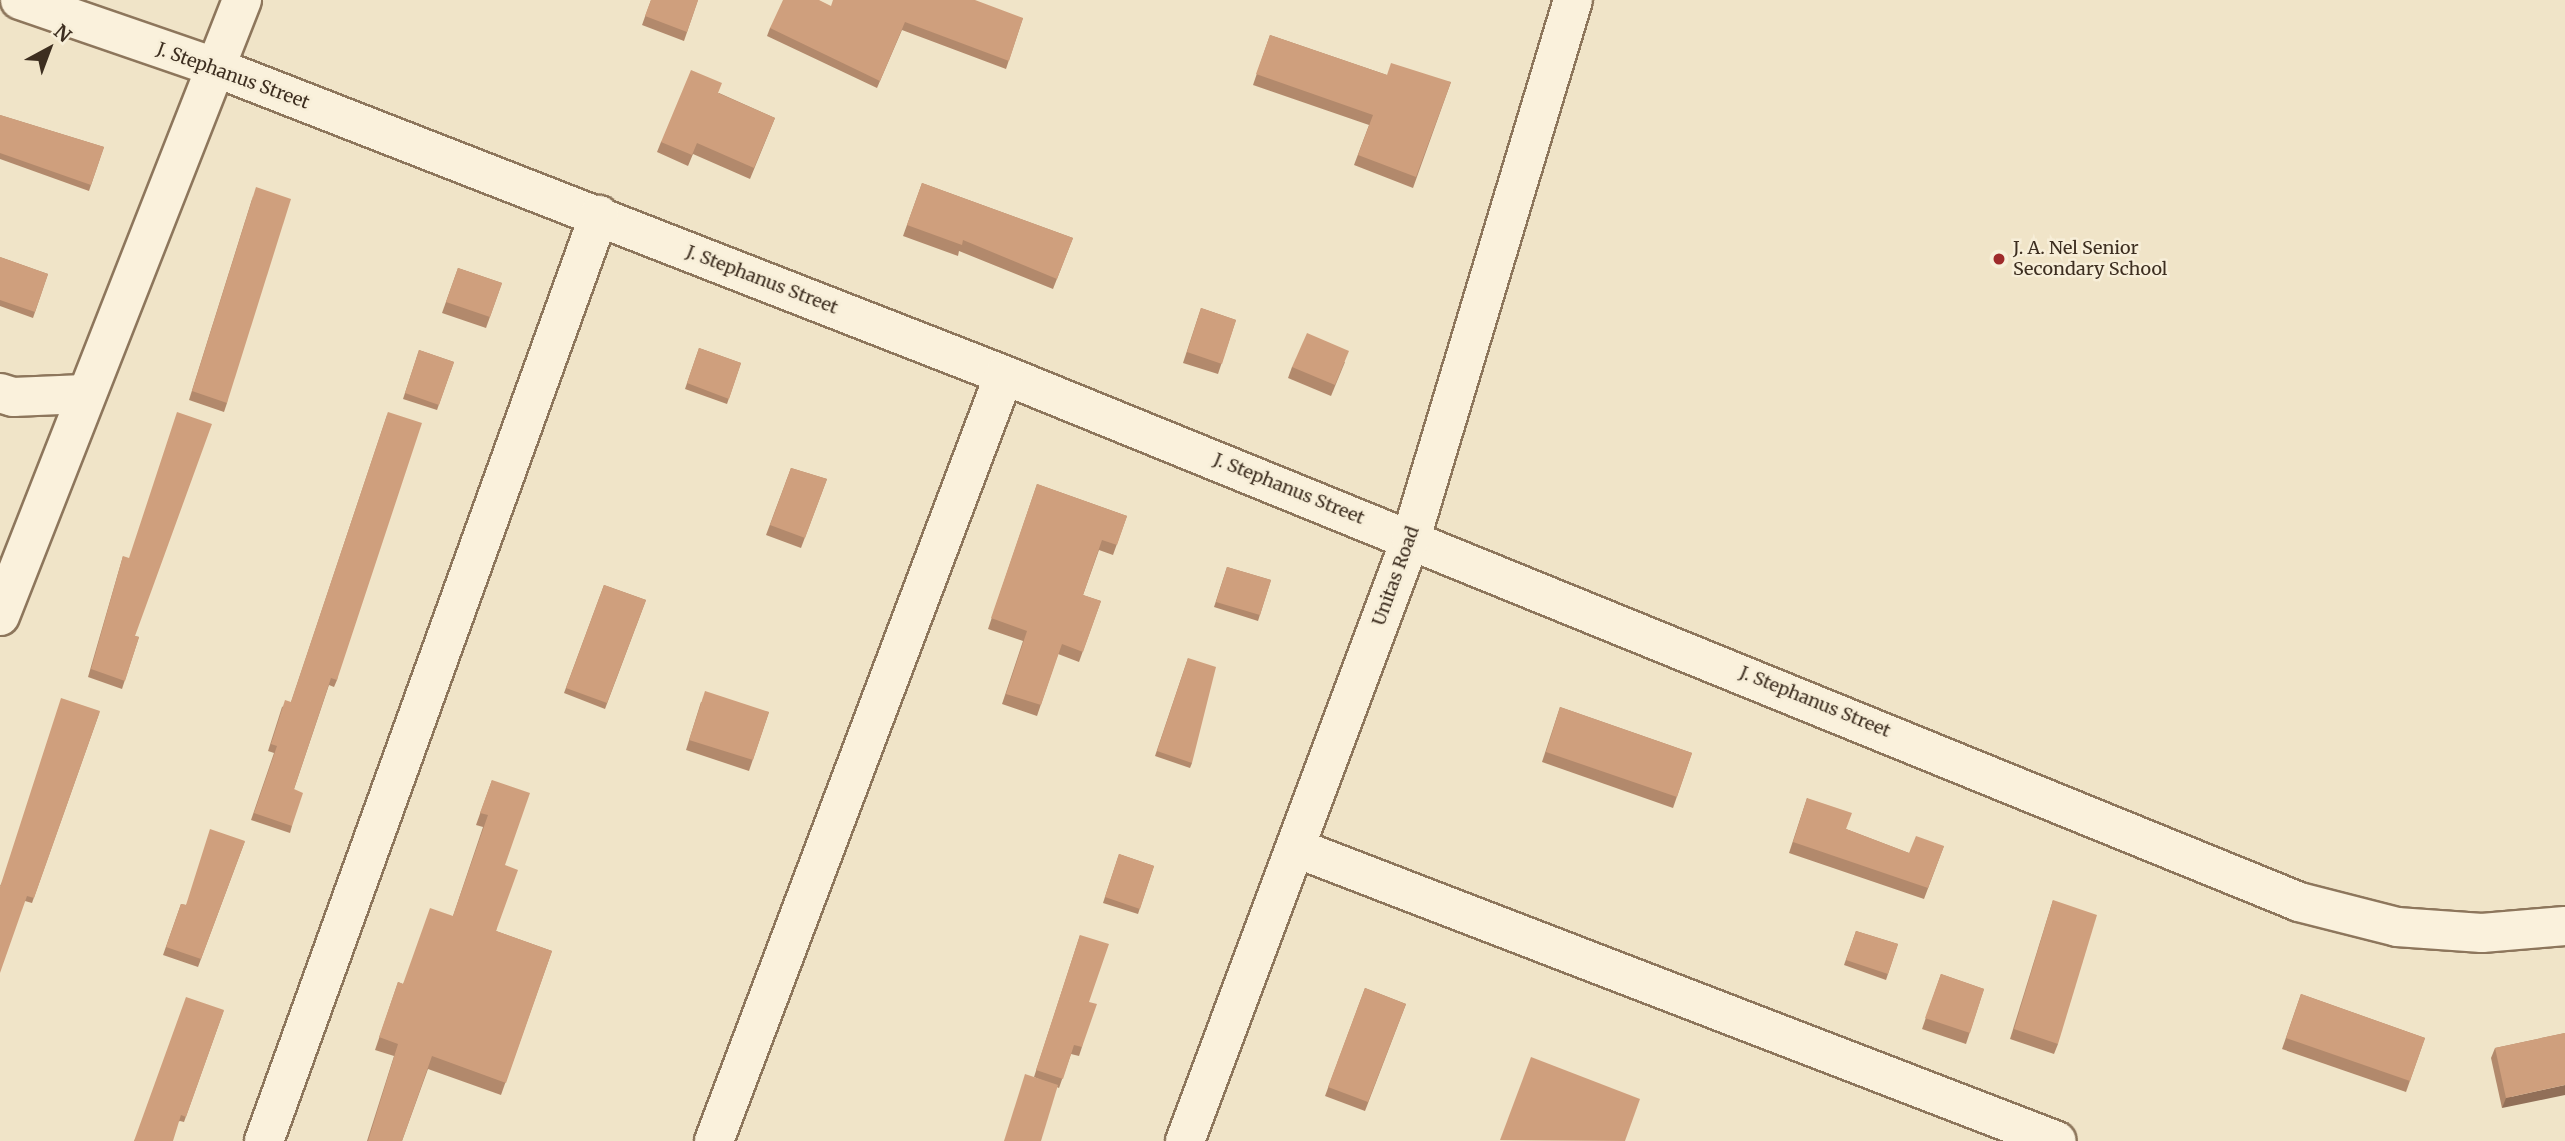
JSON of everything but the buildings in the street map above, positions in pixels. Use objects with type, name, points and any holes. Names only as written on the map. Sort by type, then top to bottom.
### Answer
[{"type":"street","name":"J. Stephanus Street","points":[[20,0],[217,68],[1004,375],[1411,538],[2299,902],[2397,927],[2482,933],[2565,926]]},
{"type":"street","points":[[0,616],[84,394],[217,68],[242,0]]},
{"type":"street","name":"Unitas Road","points":[[1185,1141],[1411,538],[1572,0]]},
{"type":"street","points":[[264,1141],[599,215]]},
{"type":"street","points":[[714,1141],[1004,375]]},
{"type":"street","points":[[0,393],[13,397],[84,394]]},
{"type":"street","points":[[1296,848],[2057,1141]]},
{"type":"place","name":"J. A. Nel Senior Secondary School","points":[[1999,259]]}]
